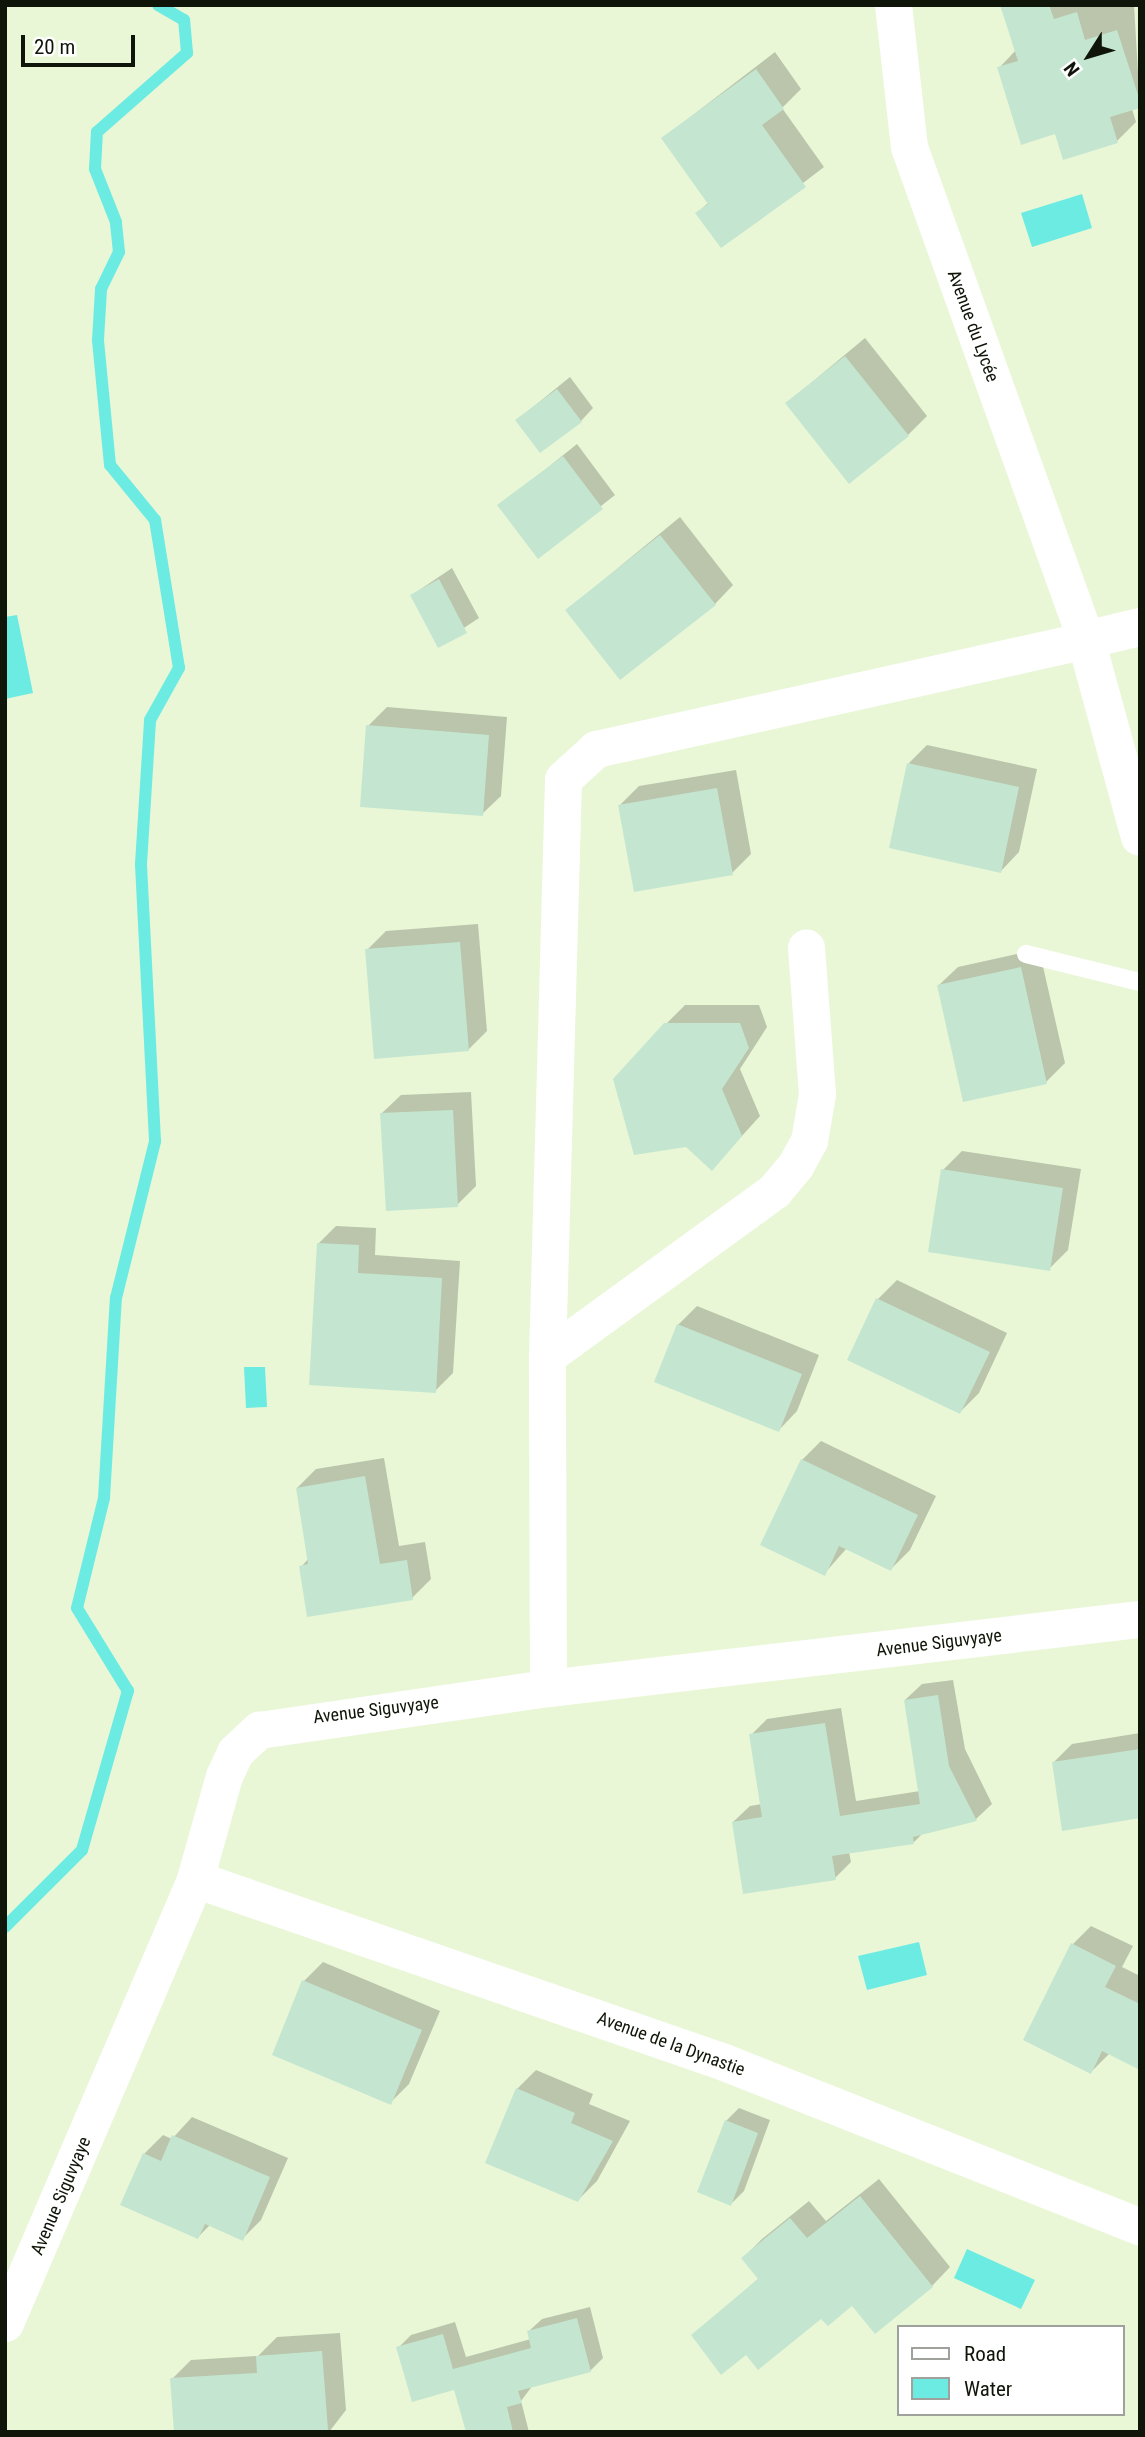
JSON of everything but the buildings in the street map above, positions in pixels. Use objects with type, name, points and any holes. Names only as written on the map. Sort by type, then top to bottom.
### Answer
[{"type":"street","name":"Avenue du Lycée","points":[[893,5],[909,147],[1086,640]]},
{"type":"street","points":[[548,1688],[547,1356],[563,779],[596,749],[1140,627]]},
{"type":"street","points":[[1086,640],[1140,837]]},
{"type":"street","points":[[547,1356],[774,1191],[795,1166],[809,1141],[817,1094],[806,947]]},
{"type":"street","name":"Avenue Siguvyaye","points":[[5,2323],[195,1879],[224,1776],[235,1752],[259,1730],[548,1688],[1140,1619]]},
{"type":"street","name":"Avenue de la Dynastie","points":[[195,1879],[724,2062],[1140,2227]]},
{"type":"lane","points":[[1026,954],[1140,982]]},
{"type":"water","points":[[1082,194],[1092,228],[1032,247],[1021,213]]},
{"type":"water","points":[[17,615],[33,693],[5,699],[5,617]]},
{"type":"water","points":[[244,1367],[265,1367],[267,1407],[246,1408]]},
{"type":"water","points":[[919,1942],[927,1975],[867,1990],[858,1956]]},
{"type":"water","points":[[967,2249],[1035,2280],[1021,2309],[954,2278]]},
{"type":"waterway","points":[[5,1927],[82,1850],[128,1691],[77,1608],[104,1498],[116,1298],[155,1141],[141,864],[150,720],[179,668],[155,520],[110,465],[98,340],[101,289],[119,252],[116,222],[95,169],[97,132],[187,53],[184,20],[158,5]]}]
